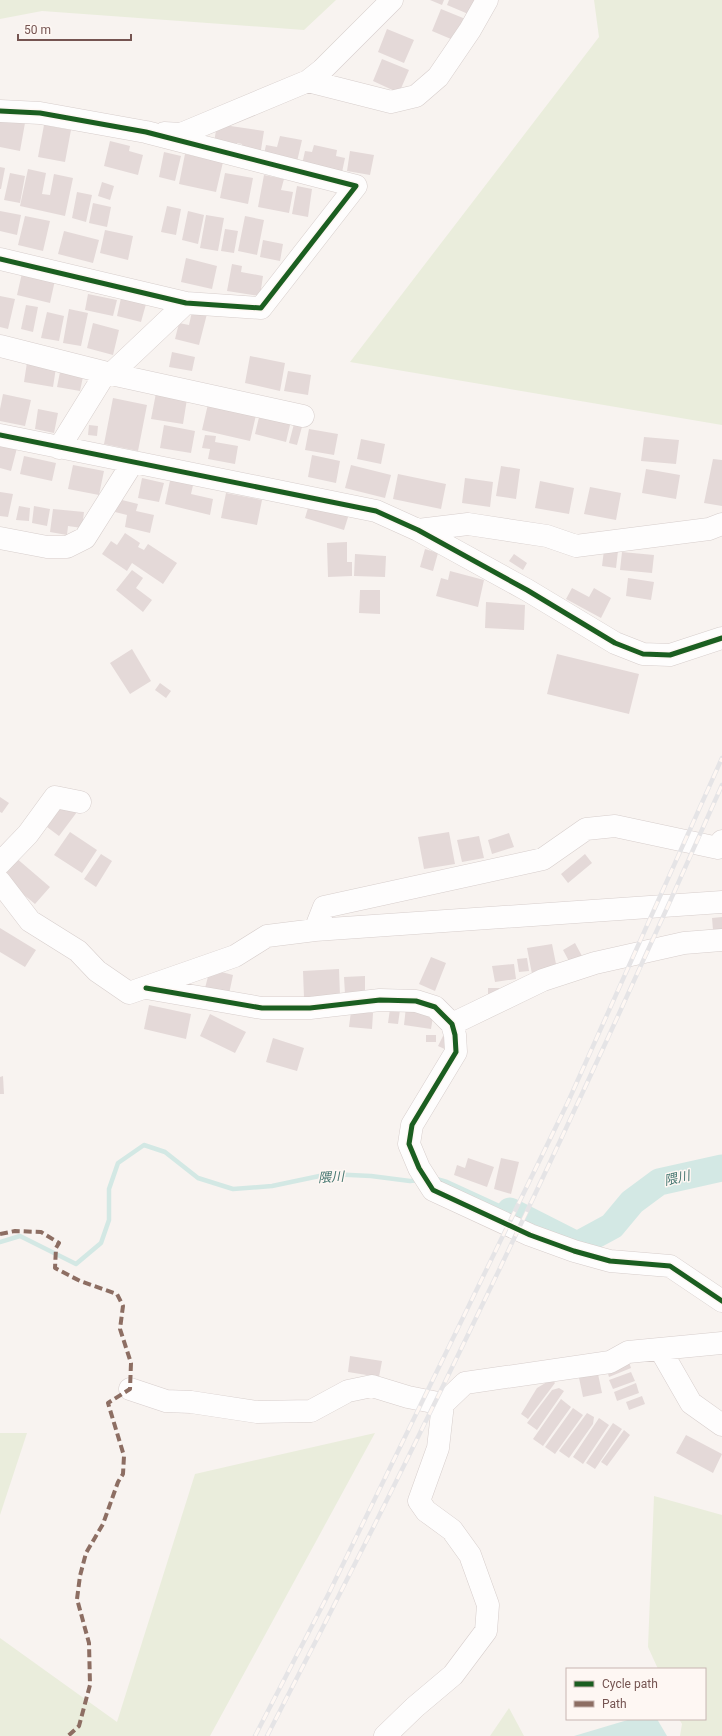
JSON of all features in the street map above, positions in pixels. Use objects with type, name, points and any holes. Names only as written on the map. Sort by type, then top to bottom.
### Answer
[{"type":"street","points":[[146,132],[181,134],[308,81],[322,70],[392,0]]},
{"type":"street","points":[[308,81],[391,102],[416,96],[438,77],[470,30],[487,0]]},
{"type":"street","points":[[0,111],[40,114],[146,132],[356,186],[260,308],[186,303],[0,259]]},
{"type":"street","points":[[59,448],[102,377],[111,374],[186,303]]},
{"type":"street","points":[[0,346],[111,374],[303,416]]},
{"type":"street","points":[[0,435],[376,511],[418,530],[527,590],[615,643],[643,654],[670,655],[722,638]]},
{"type":"street","points":[[0,538],[47,547],[67,547],[85,538],[133,462]]},
{"type":"street","points":[[418,530],[468,524],[547,536],[576,546],[709,529],[722,524]]},
{"type":"street","points":[[0,863],[28,834],[55,797],[80,802]]},
{"type":"street","points":[[315,930],[324,907],[543,859],[586,829],[615,826],[718,848],[722,841]]},
{"type":"street","points":[[1,885],[30,921],[78,951],[97,971],[129,993],[235,956],[267,936],[315,930],[722,902]]},
{"type":"street","points":[[452,1024],[543,980],[595,963],[684,943],[722,940]]},
{"type":"street","points":[[146,988],[262,1008],[310,1008],[380,1000],[416,1001],[435,1007],[452,1024],[455,1035],[456,1052],[412,1125],[409,1144],[419,1168],[433,1190],[530,1235],[574,1251],[610,1261],[670,1266],[722,1302]]},
{"type":"street","points":[[385,1736],[415,1707],[453,1675],[486,1631],[488,1605],[470,1555],[452,1530],[426,1511],[419,1501],[438,1448],[443,1404],[465,1383],[610,1362],[628,1352],[722,1343]]},
{"type":"street","points":[[660,1349],[691,1403],[722,1425]]},
{"type":"street","points":[[130,1389],[166,1401],[192,1402],[257,1412],[311,1411],[348,1391],[372,1386],[408,1397],[443,1404]]},
{"type":"green space","points":[[0,0],[336,0],[304,30],[42,11],[0,19]]},
{"type":"green space","points":[[594,0],[722,0],[722,425],[350,362],[599,37]]},
{"type":"green space","points":[[0,1433],[27,1433],[0,1515]]},
{"type":"green space","points":[[375,1433],[210,1736],[0,1736],[0,1638],[117,1722],[195,1474]]},
{"type":"green space","points":[[654,1496],[722,1515],[722,1736],[680,1736],[682,1724],[680,1720],[706,1720],[706,1668],[658,1668],[648,1647]]},
{"type":"green space","points":[[509,1708],[524,1736],[490,1736]]},
{"type":"shaded area","points":[[628,1720],[658,1720],[667,1736],[574,1736]]},
{"type":"building","points":[[430,0],[444,0],[442,5]]},
{"type":"building","points":[[449,0],[480,0],[473,16],[447,5]]},
{"type":"building","points":[[441,9],[468,20],[458,42],[432,31]]},
{"type":"building","points":[[387,29],[414,40],[404,63],[378,52]]},
{"type":"building","points":[[382,59],[409,70],[399,93],[373,81]]},
{"type":"building","points":[[0,119],[25,123],[20,151],[0,147]]},
{"type":"building","points":[[217,124],[264,131],[260,156],[240,153],[242,144],[237,143],[235,152],[213,149]]},
{"type":"building","points":[[44,125],[71,130],[65,162],[38,157]]},
{"type":"building","points":[[280,136],[302,140],[296,166],[263,159],[266,145],[277,147]]},
{"type":"building","points":[[110,141],[130,146],[129,151],[143,155],[138,175],[104,166]]},
{"type":"building","points":[[314,145],[337,150],[336,156],[345,158],[341,177],[301,169],[305,151],[312,152]]},
{"type":"building","points":[[350,151],[374,155],[370,175],[347,171]]},
{"type":"building","points":[[164,152],[181,156],[175,181],[159,177]]},
{"type":"building","points":[[185,154],[223,162],[216,192],[179,184]]},
{"type":"building","points":[[0,167],[5,168],[1,189],[0,189]]},
{"type":"building","points":[[28,169],[46,173],[42,194],[50,195],[54,174],[73,178],[65,216],[20,206]]},
{"type":"building","points":[[10,173],[25,176],[20,203],[4,200]]},
{"type":"building","points":[[225,173],[253,178],[248,204],[220,198]]},
{"type":"building","points":[[264,175],[284,179],[281,190],[293,192],[289,213],[258,207]]},
{"type":"building","points":[[102,182],[114,186],[110,200],[98,196]]},
{"type":"building","points":[[297,186],[312,189],[308,217],[292,214]]},
{"type":"building","points":[[77,192],[92,195],[86,222],[72,218]]},
{"type":"building","points":[[93,203],[111,207],[107,227],[89,223]]},
{"type":"building","points":[[167,206],[181,209],[176,235],[161,232]]},
{"type":"building","points":[[0,211],[21,215],[17,235],[0,231]]},
{"type":"building","points":[[188,211],[204,215],[198,244],[182,240]]},
{"type":"building","points":[[206,215],[224,218],[218,251],[200,248]]},
{"type":"building","points":[[25,216],[50,221],[43,251],[18,245]]},
{"type":"building","points":[[245,216],[264,220],[257,255],[238,251]]},
{"type":"building","points":[[225,229],[238,231],[234,253],[221,251]]},
{"type":"building","points":[[105,230],[133,236],[128,260],[100,253]]},
{"type":"building","points":[[64,231],[99,240],[93,263],[58,254]]},
{"type":"building","points":[[263,240],[283,244],[280,261],[260,257]]},
{"type":"building","points":[[186,258],[217,266],[212,289],[181,282]]},
{"type":"building","points":[[232,264],[242,266],[241,272],[263,276],[260,296],[227,291]]},
{"type":"building","points":[[22,273],[55,280],[50,303],[17,295]]},
{"type":"building","points":[[88,294],[117,300],[113,316],[85,310]]},
{"type":"building","points":[[0,296],[15,299],[8,329],[0,327]]},
{"type":"building","points":[[121,298],[146,304],[141,322],[117,316]]},
{"type":"building","points":[[26,305],[38,307],[33,332],[21,329]]},
{"type":"building","points":[[193,307],[208,310],[199,345],[175,339],[179,323],[189,325]]},
{"type":"building","points":[[69,309],[88,313],[81,346],[63,343]]},
{"type":"building","points":[[47,312],[64,316],[59,341],[41,338]]},
{"type":"building","points":[[93,323],[119,330],[113,355],[87,348]]},
{"type":"building","points":[[172,352],[195,357],[192,371],[169,367]]},
{"type":"building","points":[[28,356],[57,361],[53,387],[24,382]]},
{"type":"building","points":[[250,356],[285,363],[280,391],[245,383]]},
{"type":"building","points":[[61,367],[84,372],[80,391],[57,387]]},
{"type":"building","points":[[288,371],[311,375],[308,395],[284,391]]},
{"type":"building","points":[[156,393],[187,399],[183,424],[151,419]]},
{"type":"building","points":[[3,394],[31,400],[25,426],[0,421],[0,409]]},
{"type":"building","points":[[113,398],[147,405],[138,451],[104,444]]},
{"type":"building","points":[[208,404],[256,415],[250,441],[202,430]]},
{"type":"building","points":[[38,409],[58,413],[54,433],[35,429]]},
{"type":"building","points":[[260,413],[291,421],[286,442],[255,434]]},
{"type":"building","points":[[295,420],[303,423],[297,445],[289,443]]},
{"type":"building","points":[[89,425],[98,426],[97,436],[88,435]]},
{"type":"building","points":[[164,425],[195,431],[191,453],[160,448]]},
{"type":"building","points":[[309,429],[338,434],[334,455],[305,450]]},
{"type":"building","points":[[205,435],[216,436],[215,442],[238,446],[235,464],[208,459],[210,449],[202,448]]},
{"type":"building","points":[[644,437],[679,440],[676,464],[641,461]]},
{"type":"building","points":[[361,439],[385,444],[381,464],[357,459]]},
{"type":"building","points":[[0,443],[17,448],[11,471],[0,468]]},
{"type":"building","points":[[312,455],[340,461],[336,483],[308,477]]},
{"type":"building","points":[[24,456],[56,463],[52,481],[20,474]]},
{"type":"building","points":[[713,459],[722,460],[722,506],[704,503]]},
{"type":"building","points":[[73,465],[104,471],[99,495],[68,489]]},
{"type":"building","points":[[351,465],[391,475],[385,498],[345,488]]},
{"type":"building","points":[[501,466],[520,469],[516,499],[496,496]]},
{"type":"building","points":[[646,469],[680,475],[676,499],[642,493]]},
{"type":"building","points":[[398,474],[446,484],[441,509],[393,499]]},
{"type":"building","points":[[171,476],[194,481],[191,494],[213,499],[210,515],[165,504]]},
{"type":"building","points":[[142,478],[164,483],[159,502],[138,498]]},
{"type":"building","points":[[465,478],[493,482],[490,507],[462,503]]},
{"type":"building","points":[[540,481],[574,488],[569,514],[535,508]]},
{"type":"building","points":[[590,487],[621,493],[616,520],[584,514]]},
{"type":"building","points":[[0,492],[13,494],[8,517],[0,516]]},
{"type":"building","points":[[226,493],[262,500],[257,525],[221,518]]},
{"type":"building","points":[[118,499],[138,504],[136,511],[154,515],[150,533],[125,527],[127,515],[115,512]]},
{"type":"building","points":[[310,501],[349,514],[344,530],[305,518]]},
{"type":"building","points":[[19,506],[30,508],[29,521],[16,520]]},
{"type":"building","points":[[34,506],[50,509],[47,526],[32,523]]},
{"type":"building","points":[[53,509],[84,512],[82,528],[68,526],[67,535],[50,532]]},
{"type":"building","points":[[125,533],[140,543],[138,547],[144,550],[148,544],[177,563],[163,584],[132,563],[127,571],[102,554],[111,541],[117,545]]},
{"type":"building","points":[[347,542],[347,562],[352,562],[352,576],[328,577],[327,543]]},
{"type":"building","points":[[425,549],[438,553],[433,571],[420,567]]},
{"type":"building","points":[[604,550],[618,551],[616,568],[602,566]]},
{"type":"building","points":[[622,552],[654,555],[652,573],[620,570]]},
{"type":"building","points":[[355,554],[386,556],[385,577],[354,576]]},
{"type":"building","points":[[514,554],[527,563],[523,570],[509,561]]},
{"type":"building","points":[[132,570],[143,578],[136,588],[152,600],[143,612],[116,590]]},
{"type":"building","points":[[450,571],[484,580],[478,607],[436,596],[441,578],[448,580]]},
{"type":"building","points":[[628,578],[654,582],[651,600],[626,596]]},
{"type":"building","points":[[572,588],[589,597],[594,588],[611,598],[601,618],[566,599]]},
{"type":"building","points":[[360,590],[380,590],[380,614],[359,613]]},
{"type":"building","points":[[486,602],[525,605],[524,630],[485,628]]},
{"type":"building","points":[[132,649],[151,681],[130,694],[110,663]]},
{"type":"building","points":[[557,654],[639,674],[629,714],[547,694]]},
{"type":"building","points":[[160,683],[171,691],[166,698],[155,690]]},
{"type":"building","points":[[0,797],[9,803],[2,813],[0,812]]},
{"type":"building","points":[[64,803],[77,812],[59,836],[47,827]]},
{"type":"building","points":[[70,832],[97,850],[82,873],[54,855]]},
{"type":"building","points":[[449,832],[455,864],[424,869],[418,837]]},
{"type":"building","points":[[509,833],[514,847],[492,854],[488,840]]},
{"type":"building","points":[[479,836],[484,858],[462,862],[457,840]]},
{"type":"building","points":[[101,854],[112,861],[96,887],[84,879]]},
{"type":"building","points":[[585,854],[592,863],[568,883],[561,874]]},
{"type":"building","points":[[15,857],[50,887],[35,904],[0,875]]},
{"type":"building","points":[[722,917],[722,930],[713,930],[712,918]]},
{"type":"building","points":[[0,928],[36,950],[25,967],[0,952]]},
{"type":"building","points":[[575,943],[582,956],[570,963],[563,950]]},
{"type":"building","points":[[552,944],[557,969],[532,974],[527,948]]},
{"type":"building","points":[[431,957],[446,963],[435,991],[419,984]]},
{"type":"building","points":[[527,958],[529,971],[519,972],[517,959]]},
{"type":"building","points":[[514,964],[516,979],[495,982],[492,966]]},
{"type":"building","points":[[210,969],[233,975],[229,994],[205,988]]},
{"type":"building","points":[[339,969],[340,996],[304,998],[303,971]]},
{"type":"building","points":[[365,976],[365,993],[345,994],[344,977]]},
{"type":"building","points":[[488,988],[499,988],[500,998],[488,998]]},
{"type":"building","points":[[149,1005],[191,1014],[186,1039],[144,1029]]},
{"type":"building","points":[[406,1007],[434,1011],[431,1029],[404,1025]]},
{"type":"building","points":[[390,1009],[400,1010],[398,1024],[388,1023]]},
{"type":"building","points":[[351,1011],[373,1013],[372,1029],[349,1027]]},
{"type":"building","points":[[210,1014],[246,1032],[235,1053],[200,1036]]},
{"type":"building","points":[[426,1035],[436,1035],[436,1042],[426,1042]]},
{"type":"building","points":[[443,1036],[454,1042],[449,1051],[438,1046]]},
{"type":"building","points":[[273,1038],[304,1048],[297,1071],[266,1062]]},
{"type":"building","points":[[3,1076],[4,1094],[0,1094],[0,1077]]},
{"type":"building","points":[[468,1158],[494,1167],[487,1187],[454,1175],[457,1165],[465,1168]]},
{"type":"building","points":[[501,1158],[519,1162],[511,1194],[494,1189]]},
{"type":"building","points":[[350,1356],[382,1361],[379,1377],[348,1372]]},
{"type":"building","points":[[628,1359],[631,1368],[609,1377],[606,1367]]},
{"type":"building","points":[[597,1369],[602,1393],[583,1397],[578,1373]]},
{"type":"building","points":[[631,1372],[635,1381],[613,1389],[609,1380]]},
{"type":"building","points":[[552,1379],[555,1383],[528,1419],[521,1414],[537,1388]]},
{"type":"building","points":[[636,1383],[639,1393],[617,1401],[614,1392]]},
{"type":"building","points":[[559,1388],[564,1391],[537,1430],[527,1423],[552,1390]]},
{"type":"building","points":[[642,1396],[645,1404],[629,1410],[626,1402]]},
{"type":"building","points":[[561,1399],[571,1407],[543,1446],[533,1439]]},
{"type":"building","points":[[573,1408],[583,1415],[555,1454],[545,1447]]},
{"type":"building","points":[[587,1413],[594,1417],[593,1424],[569,1458],[559,1451]]},
{"type":"building","points":[[599,1418],[609,1425],[583,1464],[573,1457]]},
{"type":"building","points":[[613,1423],[622,1429],[595,1469],[586,1463]]},
{"type":"building","points":[[624,1430],[630,1435],[607,1466],[601,1462]]},
{"type":"building","points":[[686,1435],[722,1454],[713,1473],[676,1453]]},
{"type":"waterway","name":"隈川","points":[[0,1242],[20,1236],[76,1264],[101,1243],[109,1220],[109,1189],[118,1163],[144,1145],[165,1152],[198,1178],[233,1189],[272,1186],[329,1174],[371,1176],[410,1181],[420,1180]]},
{"type":"waterway","name":"隈川","points":[[510,1211],[577,1245],[612,1226],[632,1202],[659,1182],[722,1168]]},
{"type":"waterway","name":"隈川","points":[[433,1178],[447,1182],[510,1211]]},
{"type":"railway","points":[[255,1736],[329,1593],[568,1102],[722,758]]},
{"type":"railway","points":[[267,1736],[445,1383],[502,1264],[614,1025],[722,785]]},
{"type":"marked path","points":[[0,1234],[15,1231],[41,1232],[59,1243],[56,1248],[55,1268],[80,1281],[117,1294],[123,1306],[120,1329],[131,1363],[130,1389],[108,1403],[124,1456],[123,1474],[118,1482],[103,1524],[86,1553],[80,1576],[77,1599],[89,1643],[90,1685],[79,1726],[68,1736]]},
{"type":"cycle path","points":[[0,111],[40,113],[146,132],[356,186],[261,308],[186,303],[0,259]]},
{"type":"cycle path","points":[[0,435],[376,511],[418,530],[527,590],[615,643],[643,654],[670,655],[722,638]]},
{"type":"cycle path","points":[[146,988],[262,1008],[310,1008],[380,1000],[416,1001],[435,1007],[452,1024],[455,1035],[456,1052],[412,1125],[409,1144],[419,1168],[433,1190],[530,1235],[574,1251],[610,1261],[670,1266],[722,1301]]}]
